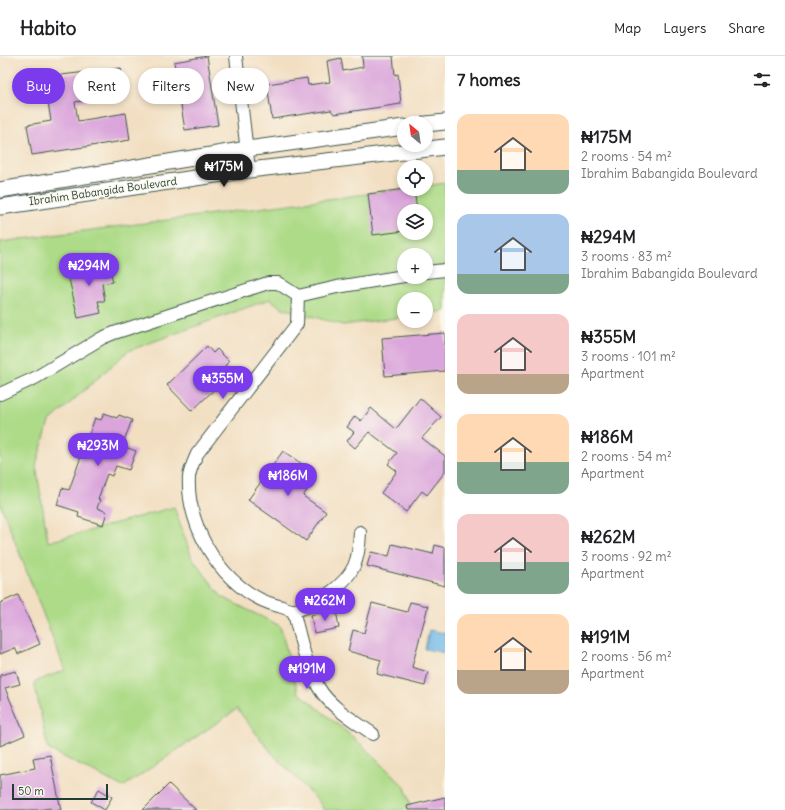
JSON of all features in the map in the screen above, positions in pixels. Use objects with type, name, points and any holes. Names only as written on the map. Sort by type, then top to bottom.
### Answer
[{"type":"street","points":[[236,56],[249,170]]},
{"type":"street","points":[[433,123],[445,122]]},
{"type":"street","name":"Ibrahim Babangida Boulevard","points":[[0,190],[247,149],[397,129]]},
{"type":"street","name":"Ibrahim Babangida Boulevard","points":[[0,207],[249,170],[445,147]]},
{"type":"street","points":[[433,271],[445,270]]},
{"type":"street","points":[[0,394],[35,378],[102,338],[122,330],[268,283],[278,283],[298,296],[337,287],[397,277]]},
{"type":"street","points":[[298,296],[297,324],[197,454],[189,476],[190,495],[195,516],[213,556],[226,572],[243,588],[262,601],[293,610],[313,604],[344,581],[356,564],[360,532]]},
{"type":"street","points":[[293,610],[308,665],[319,689],[336,707],[373,734]]},
{"type":"green space","points":[[445,183],[445,311],[433,313],[433,292],[397,292],[397,318],[343,325],[282,308],[270,299],[128,351],[49,422],[36,465],[48,542],[174,507],[192,558],[222,597],[280,626],[298,692],[359,742],[405,787],[412,810],[324,810],[319,802],[271,752],[237,709],[123,787],[48,749],[34,682],[65,670],[0,503],[0,242],[397,190],[397,196],[433,196],[433,185]]},
{"type":"water","points":[[429,630],[445,633],[445,653],[425,649]]},
{"type":"building","points":[[207,56],[212,87],[212,104],[215,104],[218,125],[185,130],[181,104],[204,104],[204,68],[175,68],[174,62]]},
{"type":"building","points":[[362,56],[393,56],[395,75],[398,74],[401,104],[334,114],[331,110],[272,119],[269,98],[269,84],[307,78],[308,85],[330,82],[327,61],[341,58],[343,71],[363,67]]},
{"type":"building","points":[[73,74],[73,104],[75,104],[78,121],[126,113],[130,140],[32,155],[27,125],[51,121],[48,104],[65,104],[65,75]]},
{"type":"building","points":[[397,190],[397,196],[415,196],[416,204],[397,204],[397,232],[373,235],[368,194]]},
{"type":"building","points":[[108,261],[113,282],[102,284],[105,301],[98,301],[101,313],[78,318],[67,270]]},
{"type":"building","points":[[445,333],[445,371],[385,376],[382,338]]},
{"type":"building","points":[[207,346],[213,353],[217,349],[229,361],[225,366],[231,373],[192,411],[167,385]]},
{"type":"building","points":[[420,398],[441,417],[422,438],[445,456],[445,472],[427,495],[422,491],[406,512],[381,493],[397,471],[388,464],[397,453],[369,432],[355,448],[347,441],[354,432],[347,427],[355,416],[361,421],[371,408],[396,429]]},
{"type":"building","points":[[104,413],[117,418],[119,415],[132,420],[122,446],[136,451],[129,470],[116,466],[112,476],[107,474],[98,499],[100,500],[97,508],[107,512],[103,525],[78,517],[79,512],[57,505],[62,488],[69,490],[95,418],[101,420]]},
{"type":"building","points":[[283,451],[308,468],[300,479],[310,486],[303,496],[326,512],[306,541],[248,500]]},
{"type":"building","points":[[392,544],[433,554],[435,545],[445,548],[445,586],[367,566],[371,552],[389,556]]},
{"type":"building","points":[[18,595],[40,644],[18,654],[15,648],[0,654],[0,603]]},
{"type":"building","points":[[410,602],[428,606],[412,667],[428,672],[425,686],[377,674],[381,660],[348,651],[353,630],[364,633],[372,603],[407,612]]},
{"type":"building","points":[[336,610],[339,628],[314,633],[311,615]]},
{"type":"building","points":[[16,671],[20,684],[5,688],[25,735],[0,746],[0,675]]},
{"type":"building","points":[[50,755],[61,810],[51,810],[50,808],[38,810],[0,810],[0,775],[35,768],[33,758]]},
{"type":"building","points":[[169,784],[196,810],[143,810]]},
{"type":"building","points":[[99,789],[112,797],[105,810],[91,802]]},
{"type":"building","points":[[445,797],[445,810],[408,810],[407,806]]}]
